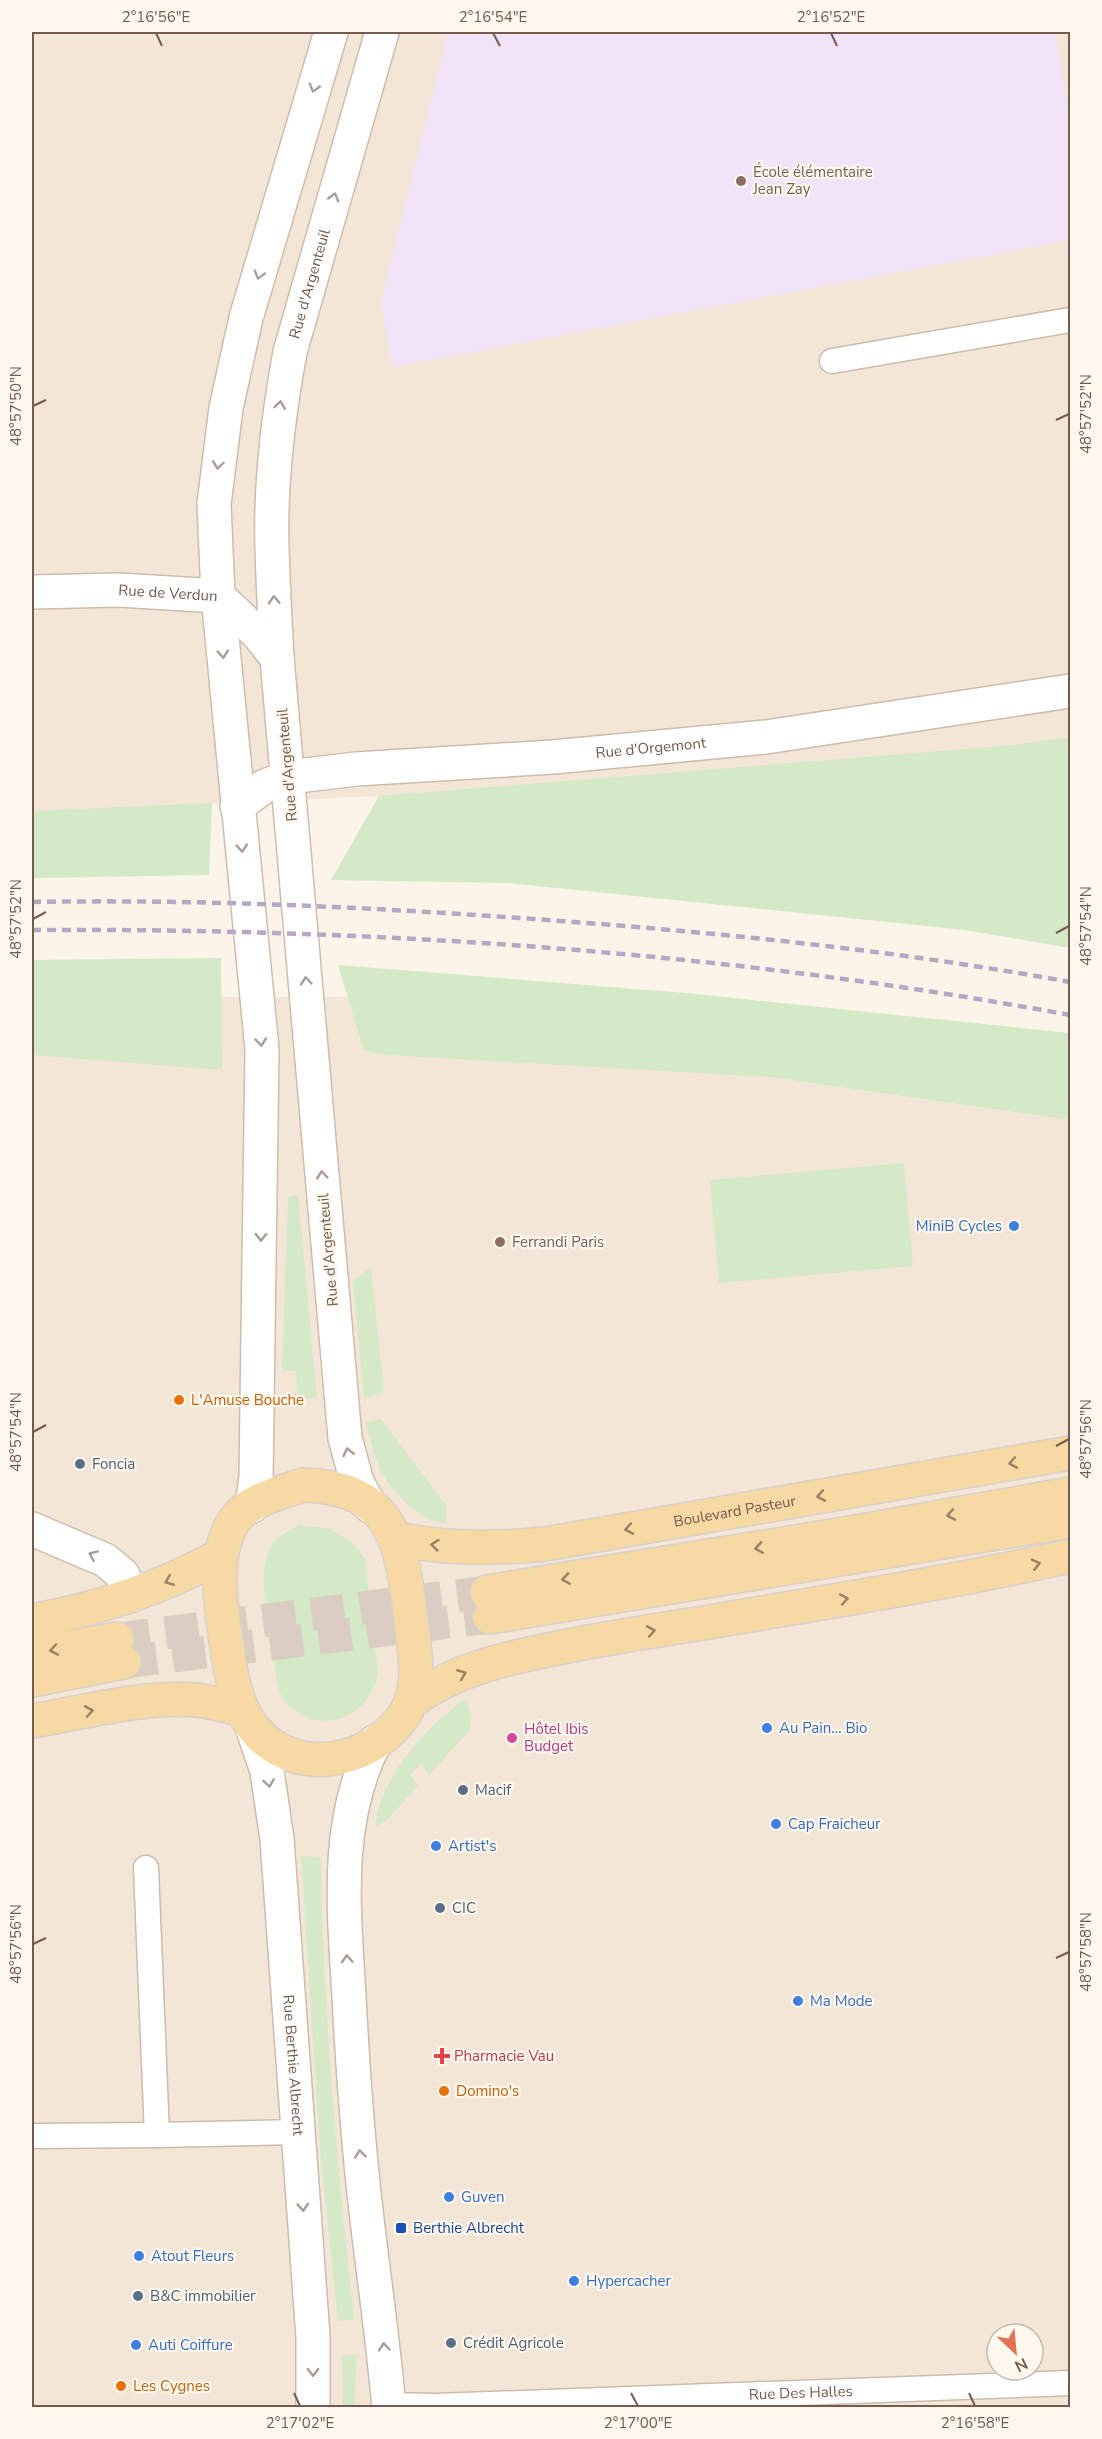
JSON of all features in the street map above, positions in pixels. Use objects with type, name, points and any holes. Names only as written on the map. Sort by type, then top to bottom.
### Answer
[{"type":"main road","points":[[252,1506],[256,1477],[262,1049],[218,596],[214,504],[226,408],[246,318],[331,32]]},
{"type":"main road","name":"Rue d'Argenteuil","points":[[370,1506],[354,1472],[345,1438],[277,658],[272,548],[275,452],[280,402],[290,352],[382,32]]},
{"type":"main road","name":"Rue de Verdun","points":[[32,592],[119,590],[218,596],[258,634],[277,658]]},
{"type":"main road","name":"Rue d'Orgemont","points":[[237,806],[265,786],[289,777],[356,769],[553,758],[766,737],[1071,691]]},
{"type":"main road","name":"Boulevard Pasteur","points":[[396,1539],[464,1549],[497,1549],[545,1544],[1071,1453]]},
{"type":"main road","points":[[32,1721],[134,1704],[196,1700],[247,1718],[286,1754],[310,1760],[332,1760],[354,1755],[375,1742],[391,1730],[405,1714],[411,1702],[415,1683],[415,1653],[404,1565],[396,1539],[388,1524],[357,1496],[341,1489],[303,1485],[276,1494],[252,1506],[238,1516],[227,1535],[221,1555],[222,1597],[231,1668],[247,1718]]},
{"type":"main road","points":[[1071,1494],[832,1536],[488,1605],[1071,1521]]},
{"type":"main road","points":[[32,1529],[105,1560],[123,1575],[129,1596]]},
{"type":"main road","points":[[32,1621],[97,1607],[129,1596],[192,1571],[221,1555]]},
{"type":"main road","points":[[411,1702],[424,1692],[459,1674],[514,1657],[600,1640],[997,1572],[1071,1556]]},
{"type":"main road","points":[[32,1654],[121,1651],[32,1680]]},
{"type":"main road","name":"Rue Berthie Albrecht","points":[[247,1718],[267,1771],[275,1822],[313,2337],[313,2408]]},
{"type":"main road","points":[[375,1742],[362,1768],[353,1800],[343,1882],[353,2085],[369,2235],[383,2331],[388,2407]]},
{"type":"lane","points":[[832,361],[1071,320]]},
{"type":"lane","points":[[146,1869],[157,2135]]},
{"type":"lane","points":[[32,2136],[297,2132]]},
{"type":"lane","name":"Rue Des Halles","points":[[388,2407],[1071,2382]]},
{"type":"shaded area","points":[[32,32],[1070,32],[1070,931],[379,796],[32,812]]},
{"type":"shaded area","name":"École élémentaire Jean Zay","points":[[448,32],[1055,32],[1070,122],[1070,240],[392,367],[381,301]]},
{"type":"shaded area","points":[[32,996],[379,997],[770,1077],[1070,1120],[1070,2407],[32,2408]]},
{"type":"green space","points":[[1070,737],[1070,948],[965,930],[508,883],[331,880],[379,796],[1015,745]]},
{"type":"green space","points":[[212,803],[209,875],[32,878],[32,811]]},
{"type":"green space","points":[[221,958],[222,1070],[32,1055],[32,960]]},
{"type":"green space","points":[[338,965],[686,993],[1070,1033],[1070,1120],[770,1077],[388,1055],[364,1051]]},
{"type":"green space","points":[[904,1163],[913,1266],[719,1283],[710,1180]]},
{"type":"green space","points":[[298,1195],[317,1397],[298,1401],[296,1371],[282,1370],[288,1197]]},
{"type":"green space","points":[[371,1267],[384,1393],[364,1397],[353,1281]]},
{"type":"green space","points":[[381,1419],[446,1505],[446,1523],[425,1517],[416,1511],[398,1495],[384,1476],[375,1456],[366,1422]]},
{"type":"green space","points":[[299,1525],[330,1529],[353,1543],[365,1559],[378,1671],[367,1699],[345,1716],[331,1720],[317,1720],[303,1716],[290,1707],[281,1693],[276,1676],[264,1591],[265,1567],[269,1550],[275,1540]]},
{"type":"green space","points":[[466,1698],[471,1716],[469,1731],[429,1775],[421,1763],[410,1775],[418,1786],[385,1822],[375,1826],[379,1807],[387,1788],[408,1754],[436,1723]]},
{"type":"green space","points":[[301,1856],[321,1857],[332,2088],[354,2319],[338,2321],[321,2160]]},
{"type":"green space","points":[[342,2355],[357,2355],[354,2407],[343,2407]]},
{"type":"tunnel","points":[[117,1639],[487,1592]]},
{"type":"tunnel","points":[[124,1662],[490,1617]]},
{"type":"railway","points":[[32,902],[283,905],[601,924],[871,951],[1070,982]]},
{"type":"railway","points":[[32,930],[162,930],[293,934],[423,939],[553,948],[812,975],[941,993],[1070,1015]]},
{"type":"place","name":"École élémentaire Jean Zay","points":[[741,181]]},
{"type":"place","name":"MiniB Cycles","points":[[1014,1226]]},
{"type":"place","name":"Ferrandi Paris","points":[[500,1242]]},
{"type":"place","name":"L'Amuse Bouche","points":[[179,1400]]},
{"type":"place","name":"Foncia","points":[[80,1464]]},
{"type":"place","name":"Au Pain... Bio","points":[[767,1728]]},
{"type":"place","name":"Hôtel Ibis Budget","points":[[512,1738]]},
{"type":"place","name":"Macif","points":[[463,1790]]},
{"type":"place","name":"Cap Fraicheur","points":[[776,1824]]},
{"type":"place","name":"Artist's","points":[[436,1846]]},
{"type":"place","name":"CIC","points":[[440,1908]]},
{"type":"place","name":"Ma Mode","points":[[798,2001]]},
{"type":"place","name":"Pharmacie Vau","points":[[442,2056]]},
{"type":"place","name":"Domino's","points":[[444,2091]]},
{"type":"place","name":"Guven","points":[[449,2197]]},
{"type":"place","name":"Berthie Albrecht","points":[[401,2228]]},
{"type":"place","name":"Atout Fleurs","points":[[139,2256]]},
{"type":"place","name":"Hypercacher","points":[[574,2281]]},
{"type":"place","name":"B&C immobilier","points":[[138,2296]]},
{"type":"place","name":"Crédit Agricole","points":[[451,2343]]},
{"type":"place","name":"Auti Coiffure","points":[[136,2345]]},
{"type":"place","name":"Les Cygnes","points":[[121,2386]]}]
